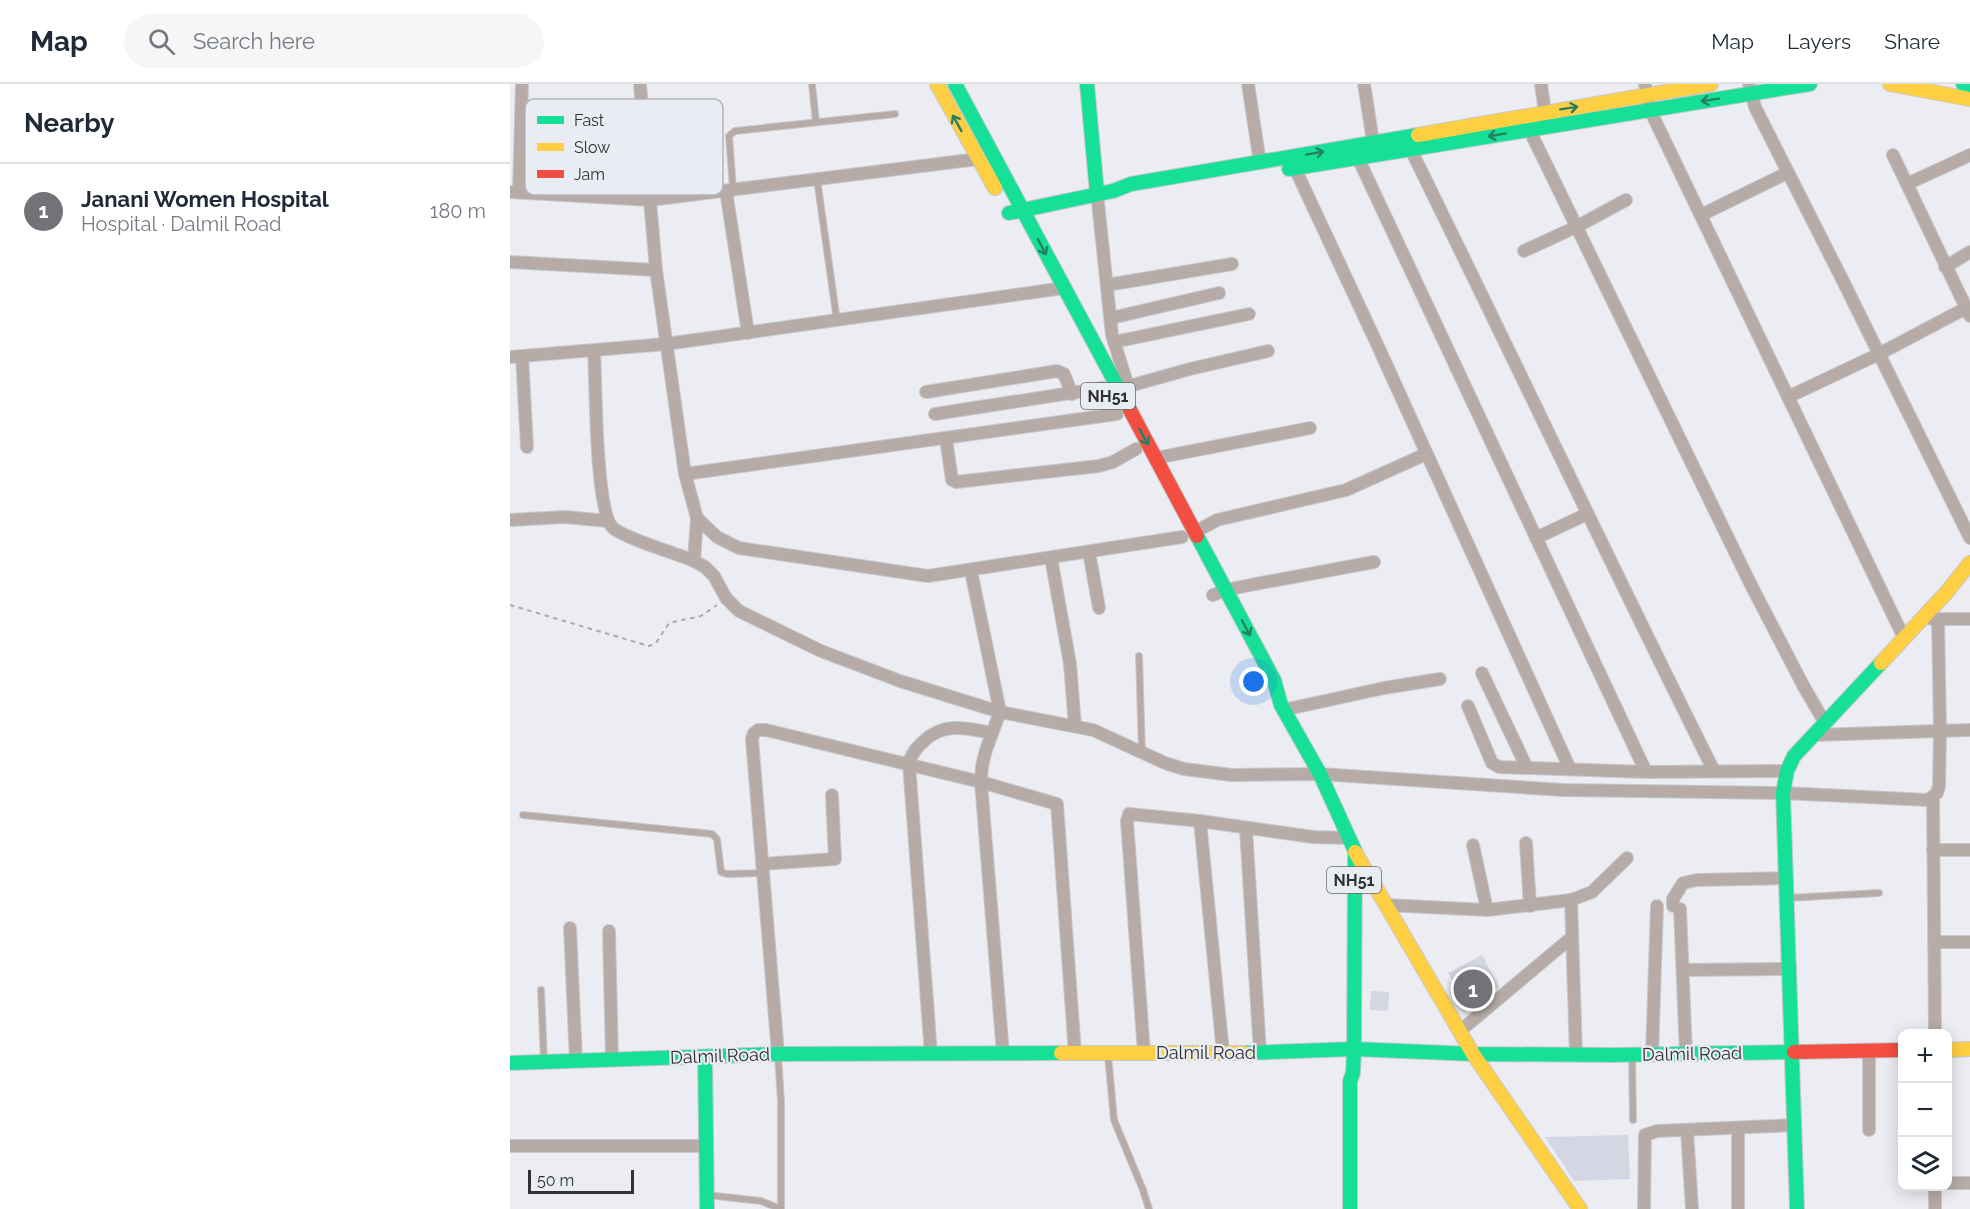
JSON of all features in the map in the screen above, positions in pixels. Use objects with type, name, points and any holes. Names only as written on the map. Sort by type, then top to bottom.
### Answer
[{"type":"main road","name":"NH51","points":[[937,84],[978,159],[1016,212]]},
{"type":"main road","name":"NH51","points":[[955,84],[1016,212],[1114,389],[1156,459],[1219,596],[1274,680],[1282,708]]},
{"type":"main road","points":[[1087,84],[1097,193]]},
{"type":"main road","points":[[1113,190],[1140,192],[1375,149],[1645,89],[1711,84]]},
{"type":"main road","points":[[1016,212],[1131,184],[1260,163],[1358,158],[1375,149],[1411,150],[1650,110],[1750,89],[1810,84]]},
{"type":"main road","points":[[1890,84],[1970,99]]},
{"type":"main road","points":[[1963,84],[1970,85]]},
{"type":"main road","name":"NH51","points":[[1114,389],[1117,414],[1189,535]]},
{"type":"main road","points":[[1797,1209],[1783,793],[1786,771],[1794,756],[1922,619],[1970,563]]},
{"type":"main road","name":"NH51","points":[[1260,684],[1282,708],[1320,774],[1352,844],[1354,1048],[1353,1073],[1350,1081],[1362,1209]]},
{"type":"main road","points":[[1352,844],[1473,1054],[1580,1209]]},
{"type":"main road","name":"Dalmil Road","points":[[510,1063],[778,1054],[1260,1053],[1354,1048],[1473,1054],[1576,1055],[1898,1050]]},
{"type":"main road","points":[[1952,1050],[1970,1049]]},
{"type":"main road","points":[[705,1057],[707,1209]]},
{"type":"main road","name":"NH51","points":[[1350,1209],[1356,1138]]},
{"type":"street","points":[[514,192],[522,84]]},
{"type":"street","points":[[640,84],[641,99]]},
{"type":"street","points":[[1248,84],[1260,163]]},
{"type":"street","points":[[1364,84],[1375,149]]},
{"type":"street","points":[[1541,84],[1547,127]]},
{"type":"street","points":[[1645,89],[1650,110],[1904,638]]},
{"type":"street","points":[[1750,89],[1755,107],[1787,173],[1970,538]]},
{"type":"street","points":[[1523,115],[1751,585],[1825,723]]},
{"type":"street","points":[[1411,150],[1714,771]]},
{"type":"street","points":[[1788,397],[1968,312],[1893,155]]},
{"type":"street","points":[[1907,184],[1970,155]]},
{"type":"street","points":[[1358,158],[1646,772]]},
{"type":"street","points":[[723,191],[978,159]]},
{"type":"street","points":[[1293,163],[1570,769]]},
{"type":"street","points":[[1701,215],[1787,173]]},
{"type":"street","points":[[730,190],[748,333]]},
{"type":"street","points":[[1097,193],[1114,342],[1114,389]]},
{"type":"street","points":[[565,195],[650,200],[690,195]]},
{"type":"street","points":[[650,195],[656,270],[685,474],[697,518],[694,561]]},
{"type":"street","points":[[1524,251],[1626,201]]},
{"type":"street","points":[[1945,267],[1970,252]]},
{"type":"street","points":[[510,262],[656,270]]},
{"type":"street","points":[[1107,285],[1232,264]]},
{"type":"street","points":[[526,447],[516,357],[666,344],[1058,289]]},
{"type":"street","points":[[1111,318],[1219,293]]},
{"type":"street","points":[[1114,342],[1249,314]]},
{"type":"street","points":[[594,351],[600,480],[608,521],[618,531],[705,567],[714,576],[726,598],[747,616],[821,651],[900,681],[1000,712],[1093,730],[1166,763],[1203,772],[1232,775],[1320,774],[1563,790],[1783,793],[1928,800],[1937,793],[1939,786],[1938,619]]},
{"type":"street","points":[[935,414],[1114,389],[1268,351]]},
{"type":"street","points":[[926,392],[1057,371],[1064,374],[1072,394]]},
{"type":"street","points":[[685,474],[1117,414]]},
{"type":"street","points":[[1156,459],[1310,428]]},
{"type":"street","points":[[946,439],[952,480],[956,482],[1099,466],[1113,462],[1136,449]]},
{"type":"street","points":[[697,518],[717,537],[739,548],[928,576],[1189,535],[1217,520],[1346,490],[1426,454]]},
{"type":"street","points":[[1536,538],[1587,514]]},
{"type":"street","points":[[510,520],[565,517],[608,521]]},
{"type":"street","points":[[1089,552],[1099,608]]},
{"type":"street","points":[[1051,558],[1070,664],[1075,726]]},
{"type":"street","points":[[1219,596],[1374,562]]},
{"type":"street","points":[[971,571],[1000,712],[982,766],[981,782],[1003,1054]]},
{"type":"street","points":[[1922,619],[1970,619]]},
{"type":"street","points":[[1482,673],[1527,768]]},
{"type":"street","points":[[1282,708],[1440,679]]},
{"type":"street","points":[[1468,706],[1492,763],[1499,766],[1646,772],[1786,771]]},
{"type":"street","points":[[931,1054],[909,764],[916,748],[933,732],[950,728],[967,728],[992,733]]},
{"type":"street","points":[[778,1054],[752,739],[758,730],[909,764],[1057,804],[1075,1054]]},
{"type":"street","points":[[1814,735],[1970,730]]},
{"type":"street","points":[[763,868],[835,859],[832,795]]},
{"type":"street","points":[[1933,798],[1935,1029]]},
{"type":"street","points":[[1144,1053],[1127,816],[1134,814],[1200,821],[1352,844]]},
{"type":"street","points":[[1200,821],[1223,1053]]},
{"type":"street","points":[[1246,829],[1260,1053]]},
{"type":"street","points":[[1526,843],[1530,906]]},
{"type":"street","points":[[1473,845],[1487,910]]},
{"type":"street","points":[[1934,850],[1970,850]]},
{"type":"street","points":[[1386,905],[1487,910],[1571,900],[1592,892],[1627,858]]},
{"type":"street","points":[[1686,1054],[1683,970],[1677,907],[1673,898],[1683,883],[1697,880],[1786,878]]},
{"type":"street","points":[[1571,900],[1576,1055]]},
{"type":"street","points":[[1652,1055],[1657,906]]},
{"type":"street","points":[[570,928],[576,1061]]},
{"type":"street","points":[[609,931],[612,1060]]},
{"type":"street","points":[[1460,1031],[1572,938]]},
{"type":"street","points":[[1934,942],[1970,942]]},
{"type":"street","points":[[1683,970],[1790,969]]},
{"type":"street","points":[[1869,1051],[1869,1130]]},
{"type":"street","points":[[1644,1209],[1646,1135],[1657,1131],[1795,1125]]},
{"type":"street","points":[[1738,1128],[1738,1209]]},
{"type":"street","points":[[1688,1130],[1692,1209]]},
{"type":"street","points":[[510,1146],[706,1146]]},
{"type":"street","points":[[1952,1183],[1970,1183]]},
{"type":"street","points":[[1935,1191],[1935,1209]]},
{"type":"lane","points":[[812,84],[816,122]]},
{"type":"lane","points":[[730,190],[729,136],[732,133],[895,114]]},
{"type":"lane","points":[[816,179],[837,321]]},
{"type":"lane","points":[[1140,656],[1142,753]]},
{"type":"lane","points":[[523,815],[712,834],[717,839],[721,872],[727,874],[763,868]]},
{"type":"lane","points":[[1787,898],[1879,893]]},
{"type":"lane","points":[[541,990],[544,1062]]},
{"type":"lane","points":[[1108,1053],[1114,1120],[1149,1209]]},
{"type":"lane","points":[[707,1194],[761,1201],[781,1209],[781,1101],[778,1054]]},
{"type":"lane","points":[[1632,1055],[1633,1120]]},
{"type":"path","points":[[510,605],[649,646],[656,643],[669,623],[701,616],[726,598]]},
{"type":"building","points":[[1482,955],[1499,987],[1470,1011],[1448,973]]},
{"type":"building","points":[[1371,991],[1389,992],[1388,1011],[1370,1010]]},
{"type":"building","points":[[1628,1135],[1630,1179],[1574,1181],[1545,1137]]},
{"type":"traffic: fast","points":[[955,84],[1130,410]]},
{"type":"traffic: fast","points":[[1087,84],[1097,193]]},
{"type":"traffic: fast","points":[[1289,169],[1810,84]]},
{"type":"traffic: fast","points":[[1963,84],[1970,85]]},
{"type":"traffic: fast","points":[[1009,213],[1113,191],[1131,184],[1418,135]]},
{"type":"traffic: fast","points":[[1197,536],[1274,680],[1281,705],[1320,774],[1355,851],[1350,1209]]},
{"type":"traffic: fast","points":[[1797,1209],[1783,793],[1787,771],[1794,756],[1881,663]]},
{"type":"traffic: fast","points":[[1244,1053],[1354,1049],[1473,1054],[1614,1055],[1794,1052]]},
{"type":"traffic: fast","points":[[510,1063],[778,1054],[1061,1053]]},
{"type":"traffic: fast","points":[[705,1057],[707,1209]]},
{"type":"traffic: slow","points":[[937,84],[995,188]]},
{"type":"traffic: slow","points":[[1418,135],[1711,84]]},
{"type":"traffic: slow","points":[[1890,84],[1970,99]]},
{"type":"traffic: slow","points":[[1881,663],[1946,593],[1970,563]]},
{"type":"traffic: slow","points":[[1355,852],[1473,1054],[1580,1209]]},
{"type":"traffic: slow","points":[[1952,1050],[1970,1049]]},
{"type":"traffic: slow","points":[[1061,1053],[1244,1053]]},
{"type":"traffic: jam","points":[[1130,410],[1197,536]]},
{"type":"traffic: jam","points":[[1794,1052],[1898,1050]]},
{"type":"place","name":"Janani Women Hospital","points":[[1473,989]]}]
